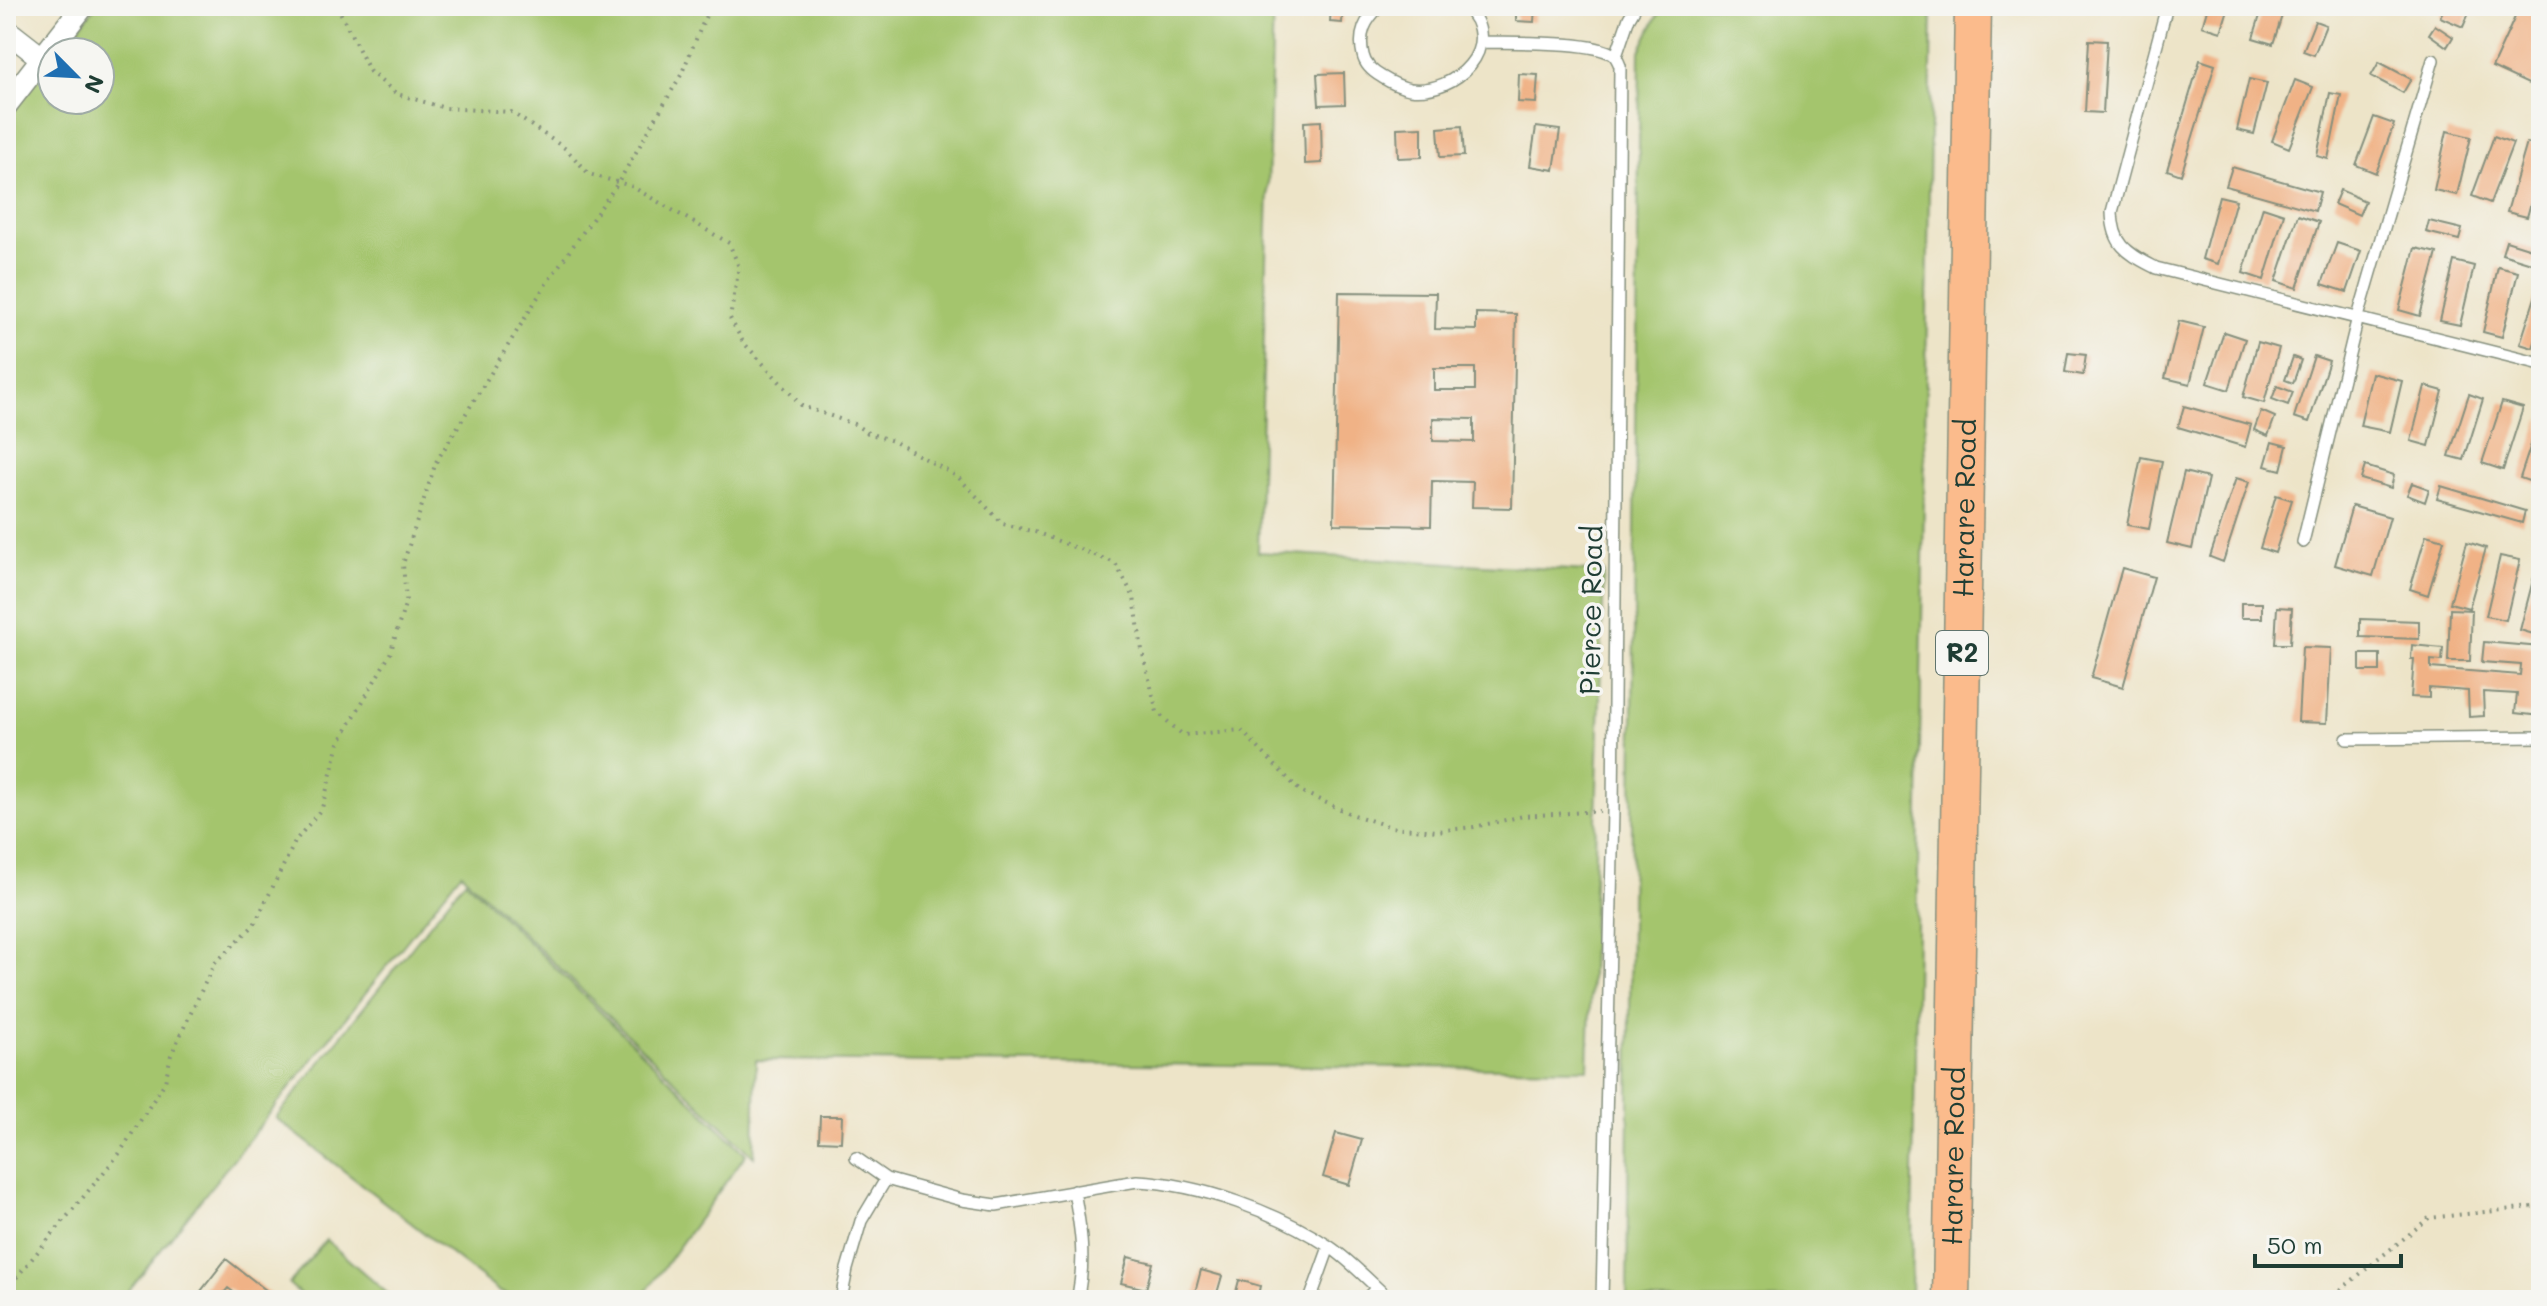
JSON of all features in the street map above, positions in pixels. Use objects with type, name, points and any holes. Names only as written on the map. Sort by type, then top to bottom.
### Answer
[{"type":"highway","name":"Harare Road","points":[[1951,1300],[1973,6]]},
{"type":"street","points":[[59,36],[83,6]]},
{"type":"street","points":[[6,30],[36,53]]},
{"type":"street","points":[[6,105],[36,66]]},
{"type":"lane","points":[[1380,6],[1363,26],[1360,43],[1364,62],[1376,74],[1409,89],[1426,89],[1453,79],[1478,56],[1483,42],[1480,25],[1465,6]]},
{"type":"lane","points":[[1483,42],[1560,44],[1600,49],[1616,56],[1636,6]]},
{"type":"lane","points":[[2167,6],[2112,212],[2113,230],[2122,247],[2156,268],[2541,364]]},
{"type":"lane","name":"Pierce Road","points":[[1602,1300],[1613,810],[1620,66],[1616,56]]},
{"type":"lane","points":[[2303,542],[2358,317],[2433,60]]},
{"type":"lane","points":[[2347,739],[2541,737]]},
{"type":"lane","points":[[856,1158],[886,1179],[962,1200],[996,1205],[1137,1181],[1189,1188],[1240,1204],[1287,1224],[1329,1247],[1356,1267],[1390,1300]]},
{"type":"lane","points":[[841,1300],[861,1221],[886,1179]]},
{"type":"lane","points":[[1074,1191],[1082,1236],[1082,1275],[1077,1300]]},
{"type":"lane","points":[[1310,1300],[1329,1247]]},
{"type":"lane","points":[[1365,1300],[1377,1288]]},
{"type":"path","points":[[337,6],[370,72],[397,94],[445,108],[511,112],[566,149],[589,174],[631,186],[729,243],[739,267],[730,318],[743,342],[802,406],[893,441],[958,477],[1003,524],[1035,532],[1115,563],[1134,597],[1142,650],[1157,712],[1183,735],[1241,730],[1300,791],[1351,814],[1391,827],[1437,831],[1474,827],[1523,816],[1613,810]]},
{"type":"path","points":[[6,1290],[119,1154],[165,1082],[171,1055],[214,964],[254,925],[296,840],[322,808],[339,743],[390,654],[406,601],[403,564],[436,462],[546,284],[618,183],[681,75],[710,6]]},
{"type":"path","points":[[2328,1300],[2429,1218],[2541,1206]]},
{"type":"green space","points":[[96,6],[1273,6],[1258,552],[1604,572],[1588,1069],[756,1060],[754,1157],[461,873],[121,1300],[6,1300],[6,119],[36,81],[36,116],[116,116],[116,36],[72,36]]},
{"type":"green space","points":[[1662,6],[1932,6],[1911,1300],[1627,1300],[1640,51]]},
{"type":"green space","points":[[465,880],[746,1154],[640,1300],[524,1300],[500,1292],[276,1118]]},
{"type":"green space","points":[[326,1240],[395,1300],[307,1300],[289,1284]]},
{"type":"building","points":[[1331,6],[1343,6],[1342,23],[1330,22]]},
{"type":"building","points":[[1516,6],[1535,6],[1534,22],[1516,21]]},
{"type":"building","points":[[2208,6],[2229,6],[2221,32],[2202,26]]},
{"type":"building","points":[[2263,6],[2285,6],[2273,44],[2253,38]]},
{"type":"building","points":[[2445,6],[2472,6],[2463,27],[2440,17]]},
{"type":"building","points":[[2520,6],[2541,6],[2541,90],[2492,67]]},
{"type":"building","points":[[2315,21],[2326,25],[2314,55],[2303,51]]},
{"type":"building","points":[[2435,25],[2453,37],[2447,47],[2429,34]]},
{"type":"building","points":[[2089,40],[2107,41],[2103,113],[2085,112]]},
{"type":"building","points":[[2200,60],[2215,65],[2181,175],[2167,170]]},
{"type":"building","points":[[2379,62],[2411,79],[2403,93],[2371,76]]},
{"type":"building","points":[[1344,73],[1345,104],[1319,105],[1317,74]]},
{"type":"building","points":[[1519,74],[1538,75],[1536,103],[1518,102]]},
{"type":"building","points":[[2249,79],[2267,83],[2254,134],[2237,130]]},
{"type":"building","points":[[2295,80],[2313,87],[2289,148],[2272,141]]},
{"type":"building","points":[[2330,93],[2341,95],[2328,159],[2317,156]]},
{"type":"building","points":[[2374,117],[2394,124],[2376,173],[2356,165]]},
{"type":"building","points":[[1321,121],[1322,163],[1305,164],[1304,122]]},
{"type":"building","points":[[1462,126],[1464,156],[1440,157],[1438,128]]},
{"type":"building","points":[[1422,127],[1422,157],[1398,158],[1397,128]]},
{"type":"building","points":[[1536,127],[1560,130],[1554,170],[1530,166]]},
{"type":"building","points":[[2447,131],[2471,137],[2457,195],[2434,190]]},
{"type":"building","points":[[2494,136],[2513,143],[2490,203],[2472,196]]},
{"type":"building","points":[[2527,143],[2541,147],[2541,166],[2527,217],[2507,212]]},
{"type":"building","points":[[2232,167],[2320,192],[2315,211],[2226,186]]},
{"type":"building","points":[[2340,190],[2365,201],[2359,215],[2334,204]]},
{"type":"building","points":[[2219,196],[2236,200],[2218,264],[2202,259]]},
{"type":"building","points":[[2263,207],[2284,214],[2264,280],[2243,273]]},
{"type":"building","points":[[2298,215],[2319,222],[2297,288],[2276,281]]},
{"type":"building","points":[[2429,221],[2462,229],[2459,240],[2426,232]]},
{"type":"building","points":[[2506,241],[2541,252],[2541,266],[2502,254]]},
{"type":"building","points":[[2337,243],[2361,251],[2347,292],[2322,284]]},
{"type":"building","points":[[2415,248],[2437,253],[2420,316],[2399,310]]},
{"type":"building","points":[[2454,261],[2474,266],[2460,325],[2440,321]]},
{"type":"building","points":[[2498,267],[2518,272],[2502,337],[2483,332]]},
{"type":"building","points":[[2540,282],[2541,325],[2533,348],[2520,344]]},
{"type":"building","points":[[1339,292],[1436,293],[1435,329],[1476,330],[1476,313],[1516,314],[1512,508],[1472,507],[1473,482],[1432,481],[1431,526],[1334,524]],"holes":[[[1434,368],[1475,368],[1475,390],[1434,390]],[[1433,418],[1474,419],[1474,442],[1433,441]]]},
{"type":"building","points":[[2179,321],[2204,327],[2190,384],[2165,378]]},
{"type":"building","points":[[2224,332],[2245,339],[2229,390],[2207,383]]},
{"type":"building","points":[[2258,342],[2279,348],[2264,403],[2243,397]]},
{"type":"building","points":[[2068,353],[2086,355],[2083,375],[2065,372]]},
{"type":"building","points":[[2314,356],[2329,361],[2309,422],[2294,417]]},
{"type":"building","points":[[2293,357],[2301,360],[2293,383],[2285,380]]},
{"type":"building","points":[[2372,373],[2402,381],[2390,432],[2360,426]]},
{"type":"building","points":[[2277,386],[2293,392],[2288,405],[2272,399]]},
{"type":"building","points":[[2425,386],[2443,391],[2429,446],[2411,441]]},
{"type":"building","points":[[2469,394],[2483,399],[2464,460],[2449,456]]},
{"type":"building","points":[[2502,402],[2523,408],[2503,470],[2482,463]]},
{"type":"building","points":[[2184,406],[2251,425],[2245,447],[2178,427]]},
{"type":"building","points":[[2261,411],[2275,417],[2268,436],[2254,430]]},
{"type":"building","points":[[2540,417],[2541,472],[2537,484],[2520,478]]},
{"type":"building","points":[[2272,442],[2287,446],[2281,470],[2265,466]]},
{"type":"building","points":[[2141,457],[2162,461],[2149,529],[2127,525]]},
{"type":"building","points":[[2365,466],[2394,475],[2391,488],[2361,479]]},
{"type":"building","points":[[2184,472],[2208,478],[2192,549],[2167,543]]},
{"type":"building","points":[[2236,478],[2249,482],[2223,562],[2210,557]]},
{"type":"building","points":[[2412,483],[2429,489],[2425,502],[2407,495]]},
{"type":"building","points":[[2441,486],[2525,511],[2522,523],[2437,499]]},
{"type":"building","points":[[2276,495],[2292,500],[2275,553],[2260,548]]},
{"type":"building","points":[[2352,506],[2390,517],[2373,576],[2335,565]]},
{"type":"building","points":[[2426,535],[2444,540],[2428,595],[2410,589]]},
{"type":"building","points":[[2467,542],[2486,548],[2469,608],[2450,603]]},
{"type":"building","points":[[2500,556],[2520,560],[2506,620],[2486,616]]},
{"type":"building","points":[[2537,565],[2541,566],[2540,636],[2520,630]]},
{"type":"building","points":[[2122,568],[2154,577],[2123,687],[2091,678]]},
{"type":"building","points":[[2241,603],[2262,603],[2262,618],[2241,618]]},
{"type":"building","points":[[2277,607],[2292,608],[2290,644],[2275,644]]},
{"type":"building","points":[[2450,609],[2472,610],[2470,661],[2448,661]]},
{"type":"building","points":[[2360,619],[2419,621],[2419,639],[2360,637]]},
{"type":"building","points":[[2484,642],[2541,647],[2541,716],[2515,713],[2517,694],[2483,692],[2484,716],[2469,717],[2468,691],[2429,688],[2429,698],[2411,697],[2412,645],[2443,648],[2442,661],[2431,660],[2431,668],[2520,675],[2521,665],[2482,662]]},
{"type":"building","points":[[2302,647],[2331,648],[2327,723],[2298,722]]},
{"type":"building","points":[[2360,654],[2380,654],[2380,671],[2360,671]]},
{"type":"building","points":[[820,1116],[842,1116],[841,1142],[819,1141]]},
{"type":"building","points":[[1336,1133],[1362,1140],[1349,1185],[1323,1177]]},
{"type":"building","points":[[1128,1257],[1153,1263],[1146,1289],[1121,1283]]},
{"type":"building","points":[[226,1259],[271,1294],[266,1300],[244,1300],[228,1288],[218,1300],[194,1300]]},
{"type":"building","points":[[1201,1270],[1222,1276],[1215,1300],[1193,1300]]},
{"type":"building","points":[[1239,1280],[1260,1286],[1257,1300],[1234,1300]]}]
